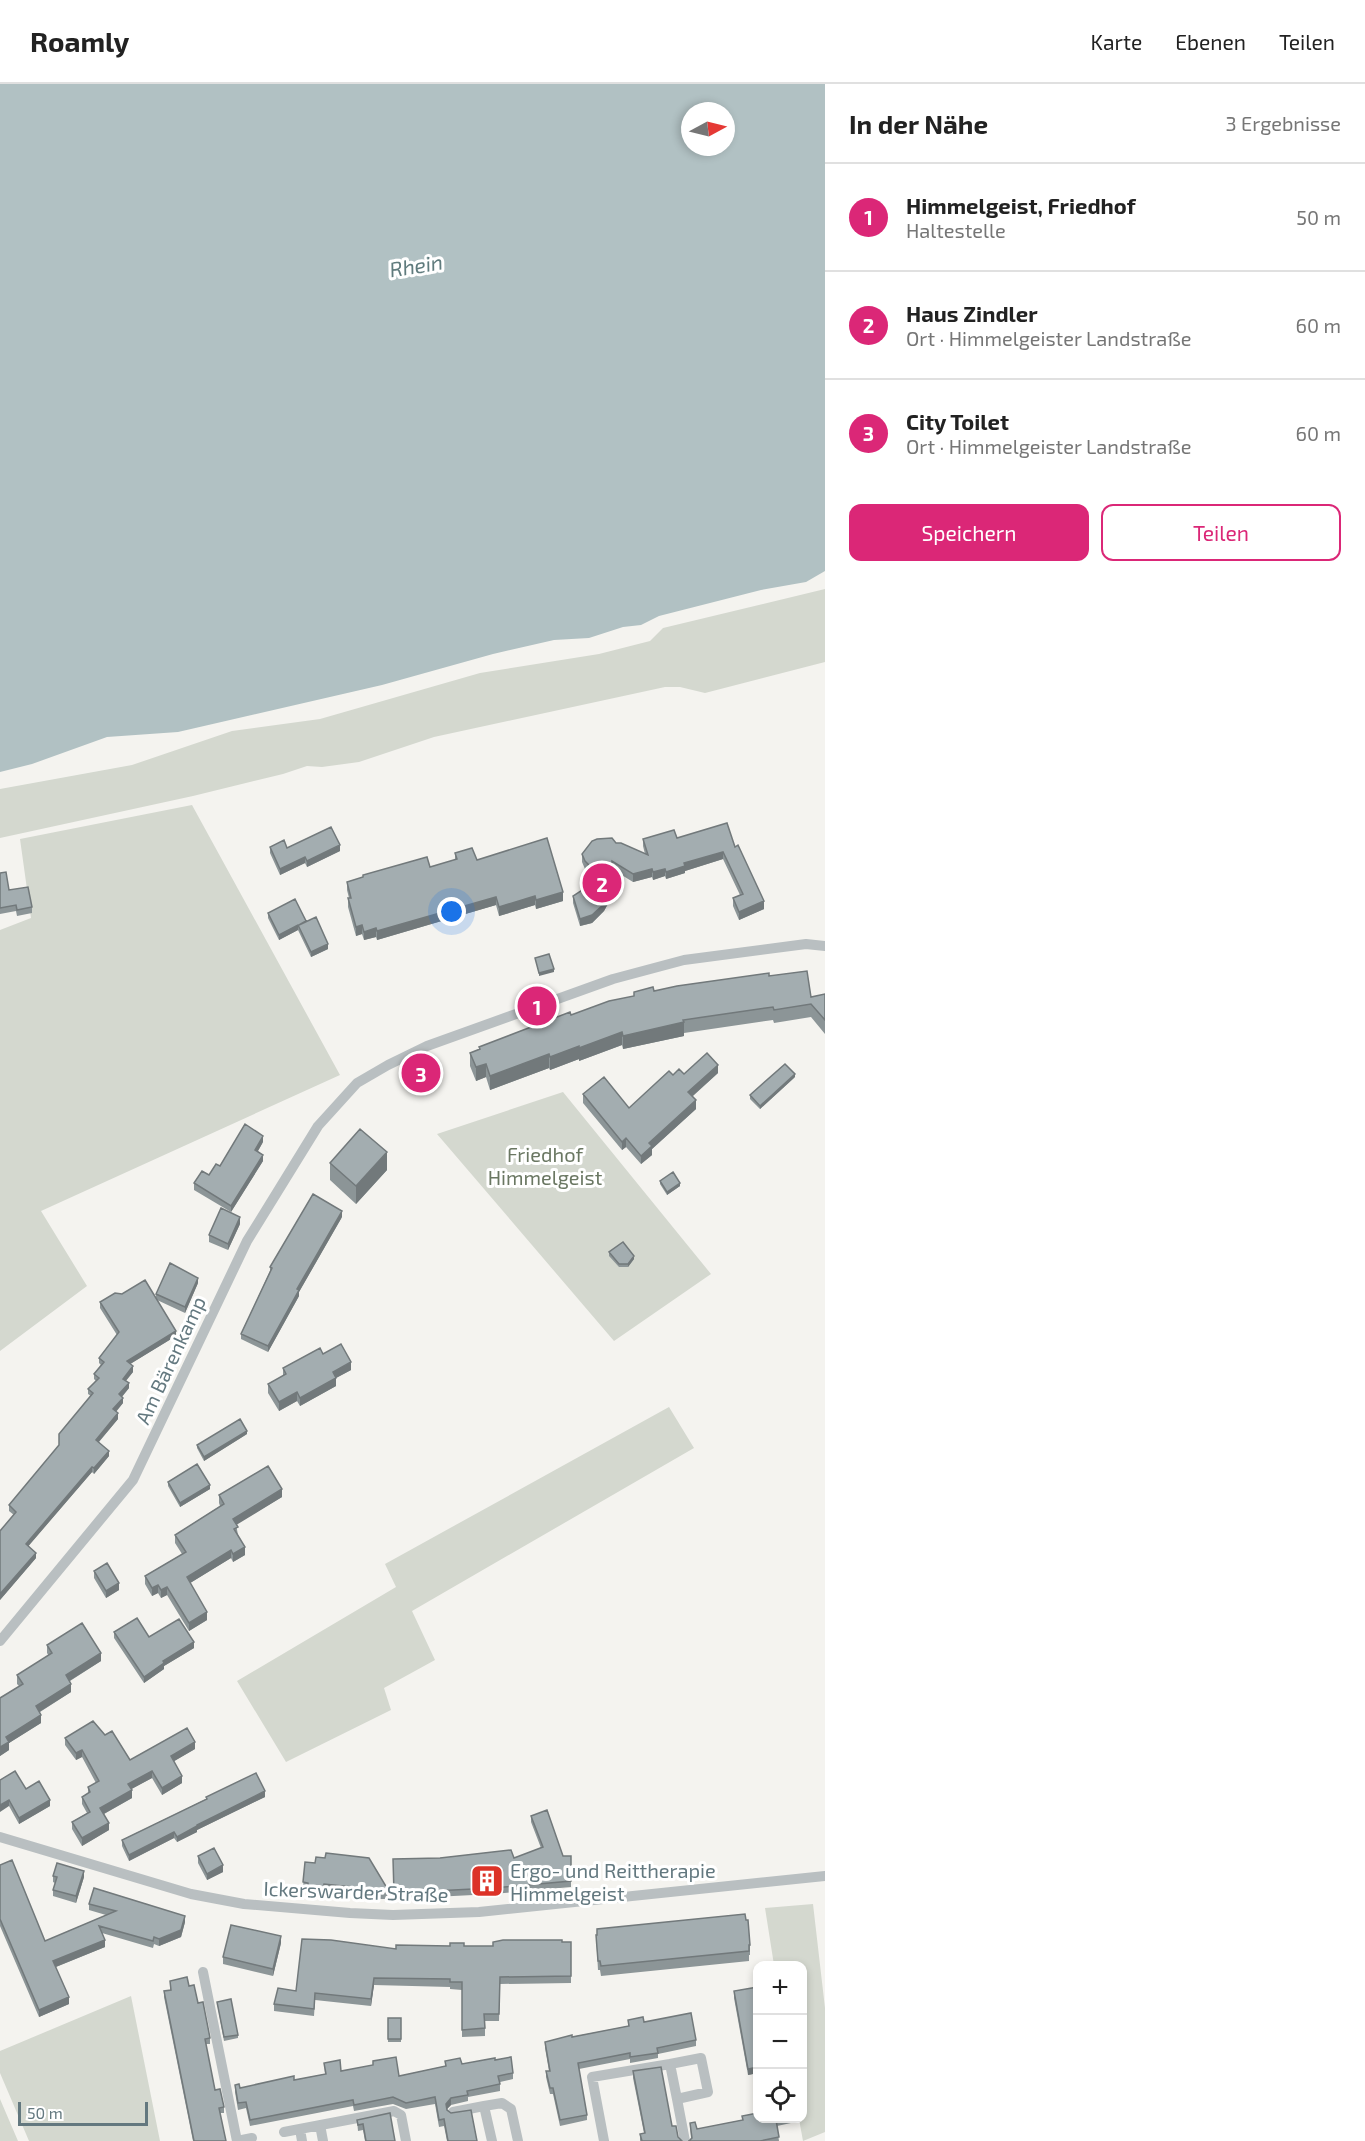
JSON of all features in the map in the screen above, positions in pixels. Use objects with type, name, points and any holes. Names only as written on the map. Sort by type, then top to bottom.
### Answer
[{"type":"street","name":"Am Bärenkamp","points":[[0,1641],[133,1480],[247,1241],[318,1126],[357,1083],[427,1046],[623,976],[684,960],[806,944],[825,946]]},
{"type":"street","name":"Ickerswarder Straße","points":[[0,1837],[191,1894],[244,1904],[350,1913],[393,1915],[479,1912],[825,1876]]},
{"type":"street","points":[[204,1972],[237,2141],[252,2138]]},
{"type":"street","points":[[604,2141],[592,2077],[701,2058],[708,2092],[677,2099]]},
{"type":"street","points":[[670,2064],[685,2141]]},
{"type":"street","points":[[453,2112],[502,2103],[511,2109],[518,2141]]},
{"type":"street","points":[[484,2106],[492,2141]]},
{"type":"street","points":[[284,2132],[394,2111],[401,2115],[406,2141]]},
{"type":"street","points":[[320,2125],[323,2141]]},
{"type":"street","points":[[300,2129],[302,2141]]},
{"type":"green space","points":[[825,589],[825,662],[705,693],[680,687],[665,687],[434,737],[359,762],[322,767],[307,766],[193,796],[0,838],[0,789],[132,765],[232,731],[320,719],[480,673],[599,654],[650,641],[663,628]]},
{"type":"green space","points":[[192,805],[340,1075],[41,1211],[87,1286],[0,1351],[0,930],[31,918],[20,839]]},
{"type":"green space","name":"Friedhof Himmelgeist","points":[[563,1092],[711,1274],[614,1341],[437,1134]]},
{"type":"green space","points":[[669,1407],[694,1448],[412,1611],[435,1660],[384,1688],[391,1710],[286,1762],[237,1681],[396,1587],[385,1564]]},
{"type":"green space","points":[[813,1904],[825,2008],[825,2132],[803,2141],[800,2123],[807,2123],[807,1961],[773,1961],[765,1908]]},
{"type":"green space","points":[[131,1996],[160,2141],[29,2141],[0,2073],[0,2051]]},
{"type":"green space","points":[[0,2099],[18,2141],[0,2141]]},
{"type":"water","name":"Rhein","points":[[0,84],[825,84],[825,571],[806,582],[761,590],[659,616],[641,625],[623,627],[589,638],[554,640],[493,654],[382,685],[178,732],[107,737],[32,764],[0,772]]},
{"type":"building","points":[[727,823],[735,847],[738,845],[764,901],[739,912],[733,898],[743,894],[723,852],[684,863],[685,866],[666,872],[665,869],[653,872],[652,869],[633,874],[612,861],[610,892],[604,904],[592,915],[580,919],[573,896],[587,887],[596,872],[585,861],[582,854],[592,841],[612,838],[616,843],[648,855],[643,839],[674,830],[677,838]]},
{"type":"building","points":[[331,827],[340,845],[307,861],[305,857],[280,869],[270,847],[284,840],[287,848]]},
{"type":"building","points":[[547,838],[563,892],[536,900],[535,896],[499,907],[496,897],[377,931],[376,928],[364,932],[362,925],[356,927],[348,898],[351,898],[347,882],[363,877],[363,875],[427,857],[430,867],[457,859],[455,853],[472,848],[477,860]]},
{"type":"building","points":[[6,872],[9,890],[28,887],[32,907],[17,910],[16,905],[0,908],[0,873]]},
{"type":"building","points":[[295,899],[306,921],[299,925],[316,917],[328,944],[311,952],[298,925],[279,935],[268,913]]},
{"type":"building","points":[[549,954],[554,969],[539,973],[535,958]]},
{"type":"building","points":[[807,971],[811,997],[825,994],[825,1020],[811,1004],[683,1020],[684,1022],[623,1036],[622,1032],[550,1057],[549,1054],[490,1076],[486,1064],[476,1067],[470,1053],[480,1049],[479,1047],[570,1012],[571,1015],[609,1001],[634,996],[634,992],[653,987],[654,991],[769,973],[769,976]]},
{"type":"building","points":[[707,1053],[718,1065],[688,1092],[696,1100],[649,1143],[652,1146],[641,1156],[626,1138],[622,1142],[583,1094],[604,1077],[629,1108],[669,1071],[673,1075],[679,1069],[684,1074]]},
{"type":"building","points":[[785,1064],[795,1074],[760,1106],[750,1095]]},
{"type":"building","points":[[245,1124],[263,1136],[255,1150],[263,1155],[231,1206],[194,1183],[202,1171],[209,1175],[216,1164],[220,1166]]},
{"type":"building","points":[[360,1129],[387,1152],[356,1186],[330,1163]]},
{"type":"building","points":[[673,1172],[680,1183],[667,1192],[660,1181]]},
{"type":"building","points":[[313,1194],[342,1211],[297,1289],[299,1290],[268,1346],[241,1334],[272,1268],[270,1267]]},
{"type":"building","points":[[221,1208],[240,1217],[228,1244],[209,1235]]},
{"type":"building","points":[[623,1242],[634,1256],[628,1264],[619,1264],[609,1252]]},
{"type":"building","points":[[170,1263],[198,1278],[185,1307],[156,1294]]},
{"type":"building","points":[[145,1280],[176,1331],[127,1361],[133,1366],[123,1379],[129,1383],[119,1394],[123,1398],[113,1409],[118,1413],[96,1440],[109,1451],[94,1468],[92,1467],[26,1544],[36,1553],[0,1594],[0,1531],[16,1512],[9,1505],[59,1445],[59,1434],[93,1393],[88,1389],[99,1378],[94,1374],[104,1362],[99,1358],[119,1332],[100,1302],[115,1293],[122,1294]]},
{"type":"building","points":[[341,1344],[351,1362],[333,1372],[336,1378],[300,1398],[297,1392],[279,1402],[268,1384],[286,1374],[283,1368],[320,1348],[323,1354]]},
{"type":"building","points":[[240,1419],[247,1431],[204,1457],[197,1445]]},
{"type":"building","points":[[197,1464],[210,1485],[180,1503],[168,1482]]},
{"type":"building","points":[[268,1466],[282,1489],[233,1519],[238,1527],[234,1529],[245,1547],[233,1554],[231,1550],[187,1577],[207,1612],[189,1623],[167,1587],[161,1590],[158,1585],[152,1588],[145,1576],[186,1552],[175,1535],[224,1504],[219,1495]]},
{"type":"building","points":[[107,1563],[119,1583],[106,1591],[94,1571]]},
{"type":"building","points":[[137,1618],[149,1637],[179,1619],[194,1642],[163,1661],[164,1663],[144,1677],[114,1632]]},
{"type":"building","points":[[82,1623],[101,1653],[66,1675],[71,1684],[36,1706],[41,1715],[6,1737],[9,1742],[0,1747],[0,1698],[23,1684],[17,1675],[52,1653],[47,1645]]},
{"type":"building","points":[[93,1721],[105,1735],[112,1731],[130,1760],[187,1728],[195,1742],[171,1756],[182,1776],[162,1788],[152,1771],[128,1784],[132,1790],[100,1808],[109,1823],[82,1838],[72,1822],[90,1812],[82,1797],[90,1792],[88,1787],[99,1781],[82,1750],[76,1753],[65,1738]]},
{"type":"building","points":[[15,1771],[26,1789],[39,1781],[50,1800],[19,1818],[9,1800],[0,1805],[0,1780]]},
{"type":"building","points":[[256,1773],[265,1791],[177,1837],[174,1832],[129,1855],[122,1840]]},
{"type":"building","points":[[547,1810],[563,1856],[571,1856],[571,1881],[394,1893],[393,1859],[440,1858],[511,1850],[514,1858],[543,1847],[531,1816]]},
{"type":"building","points":[[214,1848],[223,1865],[207,1874],[198,1856]]},
{"type":"building","points":[[326,1853],[369,1858],[390,1893],[371,1893],[371,1889],[324,1884],[323,1888],[308,1886],[308,1883],[303,1882],[305,1862],[315,1863],[316,1857],[325,1858]]},
{"type":"building","points":[[12,1860],[45,1941],[116,1911],[89,1904],[94,1888],[185,1916],[181,1930],[159,1939],[154,1937],[153,1941],[99,1926],[105,1940],[53,1961],[69,1997],[39,2010],[0,1919],[0,1865]]},
{"type":"building","points":[[57,1863],[84,1871],[76,1896],[53,1890],[57,1877],[53,1876]]},
{"type":"building","points":[[745,1914],[748,1920],[749,1951],[601,1966],[598,1961],[597,1929]]},
{"type":"building","points":[[231,1925],[281,1936],[273,1969],[223,1957]]},
{"type":"building","points":[[302,1939],[331,1940],[396,1949],[396,1945],[450,1946],[450,1943],[464,1943],[464,1946],[493,1946],[493,1942],[503,1940],[562,1940],[562,1942],[571,1942],[571,1976],[500,1977],[499,2014],[484,2014],[485,2028],[462,2030],[462,1982],[450,1982],[450,1979],[374,1978],[371,1999],[315,1993],[314,2009],[274,2004],[278,1988],[296,1991]]},
{"type":"building","points":[[187,1977],[189,1986],[194,1985],[198,2003],[203,2002],[210,2038],[205,2039],[215,2090],[220,2089],[224,2107],[219,2108],[226,2141],[194,2141],[164,1991],[171,1990],[170,1981]]},
{"type":"building","points":[[753,1988],[753,2068],[748,2069],[734,1991]]},
{"type":"building","points":[[231,1999],[238,2035],[224,2037],[217,2002]]},
{"type":"building","points":[[691,2013],[696,2040],[657,2048],[658,2053],[630,2057],[630,2053],[578,2063],[587,2115],[560,2120],[553,2088],[550,2088],[546,2071],[550,2071],[545,2042],[572,2035],[572,2037],[629,2026],[628,2020],[643,2017],[644,2022]]},
{"type":"building","points":[[388,2018],[401,2018],[401,2039],[388,2039]]},
{"type":"building","points":[[396,2057],[399,2076],[446,2066],[445,2061],[460,2058],[462,2064],[511,2057],[513,2073],[498,2076],[500,2084],[467,2091],[468,2095],[451,2098],[446,2104],[447,2110],[451,2113],[471,2110],[477,2141],[448,2141],[444,2119],[439,2120],[435,2097],[406,2103],[393,2097],[354,2105],[353,2100],[250,2120],[246,2102],[238,2103],[235,2085],[239,2084],[240,2088],[294,2076],[294,2080],[326,2074],[324,2063],[340,2060],[341,2071],[373,2065],[373,2061]]},
{"type":"building","points":[[661,2067],[672,2126],[676,2126],[678,2137],[682,2141],[642,2141],[640,2134],[645,2133],[633,2071]]},
{"type":"building","points":[[390,2113],[395,2141],[366,2141],[363,2124],[358,2125],[357,2120]]},
{"type":"building","points":[[753,2114],[753,2123],[777,2123],[779,2137],[760,2141],[689,2141],[692,2138],[690,2123],[695,2122],[697,2129],[743,2120],[742,2116]]},
{"type":"place","name":"Haus Zindler","points":[[602,883]]},
{"type":"place","name":"Himmelgeist, Friedhof","points":[[537,1006]]},
{"type":"place","name":"City Toilet","points":[[421,1073]]},
{"type":"place","name":"Ergo- und Reittherapie Himmelgeist","points":[[487,1881]]}]
